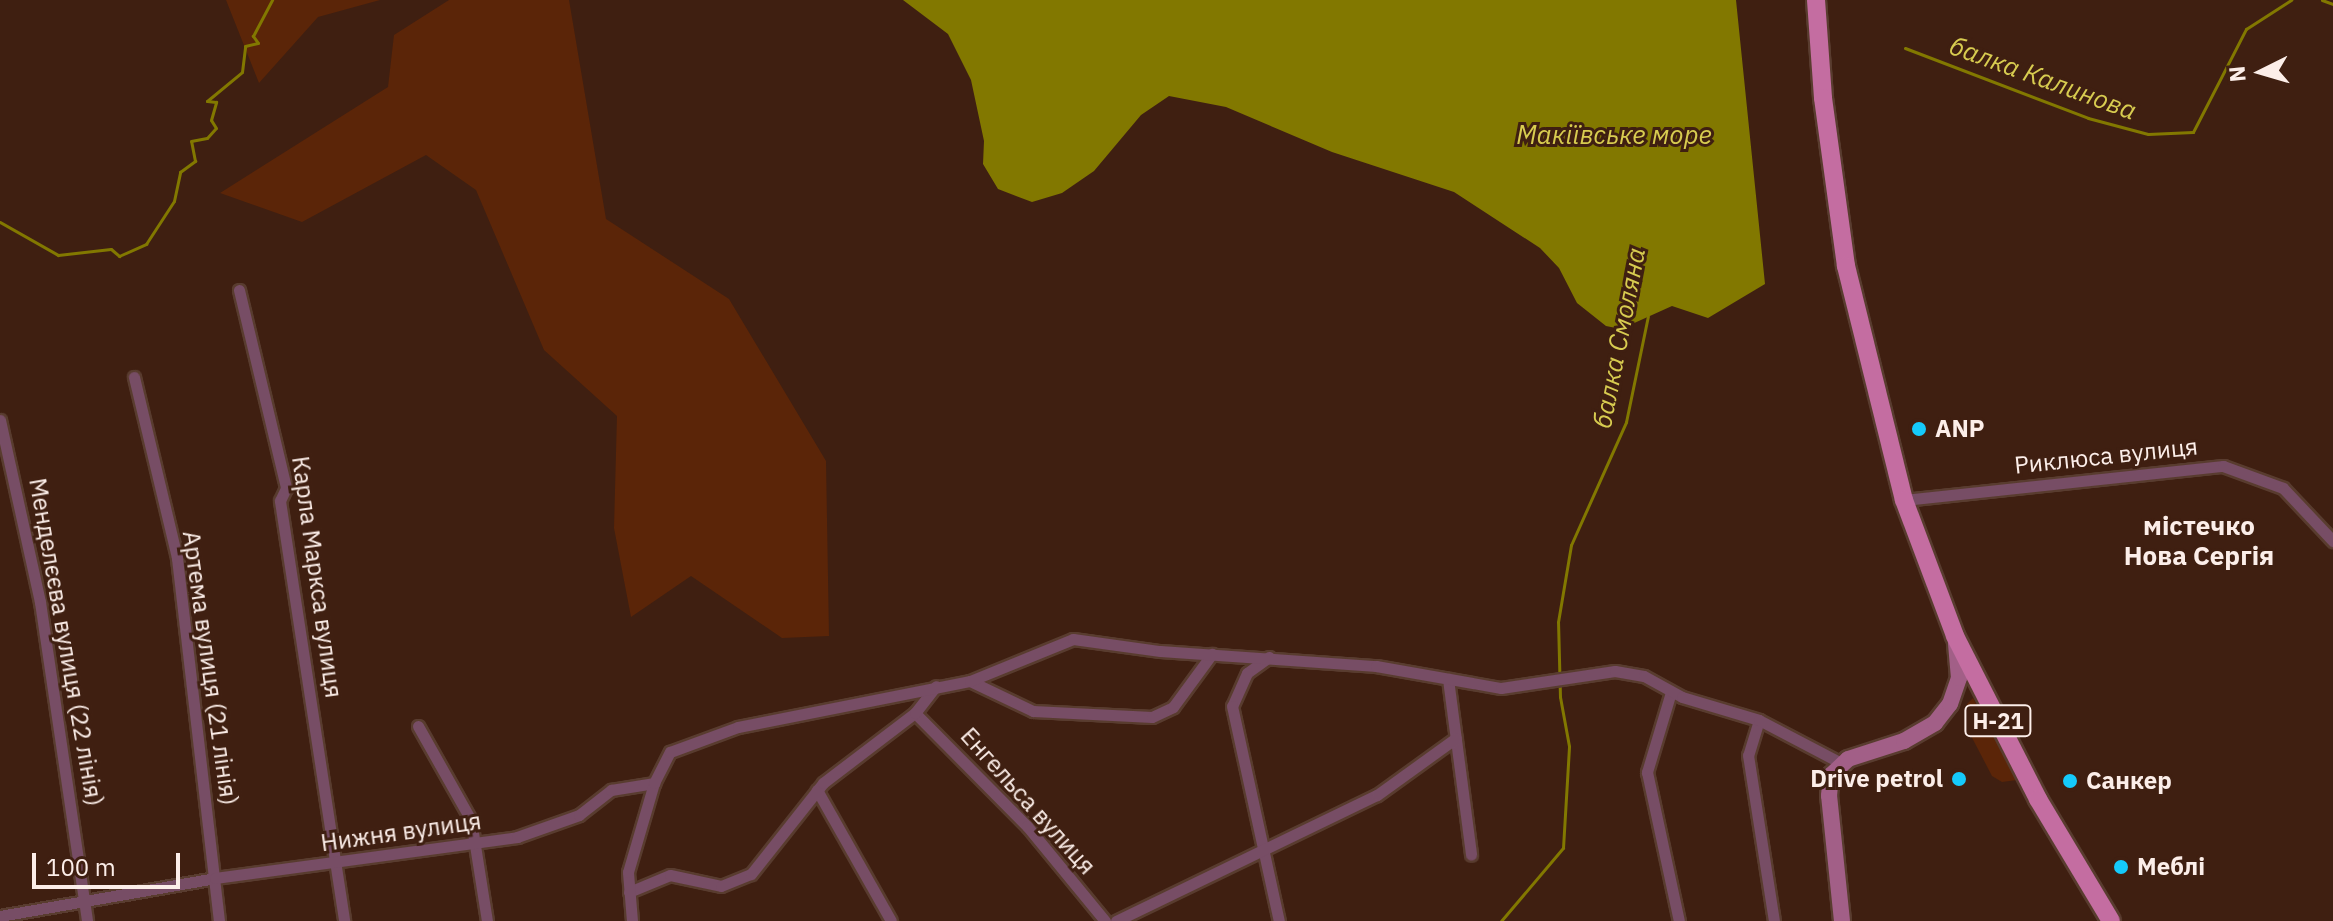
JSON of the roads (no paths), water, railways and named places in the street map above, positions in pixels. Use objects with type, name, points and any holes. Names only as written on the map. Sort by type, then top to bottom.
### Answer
[{"type":"main road","name":"Н-21","points":[[1816,0],[1823,98],[1846,266],[1904,500],[1955,636],[2038,799],[2111,921]]},
{"type":"street","name":"Карла Маркса вулиця","points":[[239,290],[286,488],[280,501],[344,921]]},
{"type":"street","name":"Артема вулиця (21 лiнiя)","points":[[134,377],[177,558],[219,921]]},
{"type":"street","name":"Менделєєва вулиця (22 лiнiя)","points":[[0,420],[40,602],[87,921]]},
{"type":"street","name":"Риклюса вулиця","points":[[1904,500],[2223,466],[2283,488],[2333,541]]},
{"type":"street","points":[[1842,921],[1829,796],[1831,775],[1841,763],[1913,738],[1935,723],[1950,704],[1959,678],[1955,636]]},
{"type":"street","points":[[632,921],[628,872],[654,783],[670,752],[738,727],[970,681],[1073,639],[1212,654],[1376,666],[1516,689],[1570,674],[1615,671],[1644,676],[1671,692],[1759,720],[1841,763]]},
{"type":"street","points":[[970,681],[1033,711],[1152,717],[1173,707],[1212,654]]},
{"type":"street","points":[[1269,657],[1247,673],[1232,706],[1266,848],[1279,921]]},
{"type":"street","points":[[1448,679],[1471,854]]},
{"type":"street","points":[[629,892],[670,875],[721,886],[751,874],[817,790],[915,713],[936,686]]},
{"type":"street","points":[[1671,692],[1647,772],[1679,921]]},
{"type":"street","name":"Енгельса вулиця","points":[[915,713],[1027,826],[1105,921]]},
{"type":"street","points":[[1759,720],[1748,755],[1774,921]]},
{"type":"street","points":[[418,726],[466,811],[477,844],[487,921]]},
{"type":"street","points":[[1116,921],[1377,795],[1456,738]]},
{"type":"street","name":"Нижня вулиця","points":[[0,916],[85,898],[215,878],[477,844],[555,827],[611,790],[654,783]]},
{"type":"street","points":[[817,790],[891,921]]},
{"type":"water","name":"Макіївське море","points":[[903,0],[1736,0],[1765,284],[1708,318],[1672,306],[1621,329],[1606,326],[1577,303],[1559,268],[1540,248],[1454,192],[1332,152],[1226,107],[1169,96],[1141,115],[1094,171],[1062,193],[1032,202],[998,189],[983,164],[984,141],[971,80],[948,34]]},
{"type":"waterway","points":[[0,222],[58,255],[111,249],[119,256],[146,244],[174,201],[180,172],[195,161],[191,141],[207,138],[216,128],[211,120],[216,102],[207,101],[242,72],[245,46],[258,43],[253,36],[272,0]]},
{"type":"waterway","name":"балка Калинова","points":[[1905,48],[2088,118],[2148,134],[2193,132],[2246,29],[2291,0]]},
{"type":"waterway","name":"балка Калинова","points":[[2322,0],[2333,4]]},
{"type":"waterway","name":"балка Смоляна","points":[[1501,921],[1563,848],[1569,746],[1560,697],[1558,622],[1571,545],[1626,422],[1648,316]]},
{"type":"place","name":"ANP","points":[[1919,429]]},
{"type":"place","name":"Drive petrol","points":[[1959,779]]},
{"type":"place","name":"Санкер","points":[[2070,781]]},
{"type":"place","name":"Меблі","points":[[2121,867]]},
{"type":"district","name":"містечко Нова Сергія","points":[[2199,541]]}]
